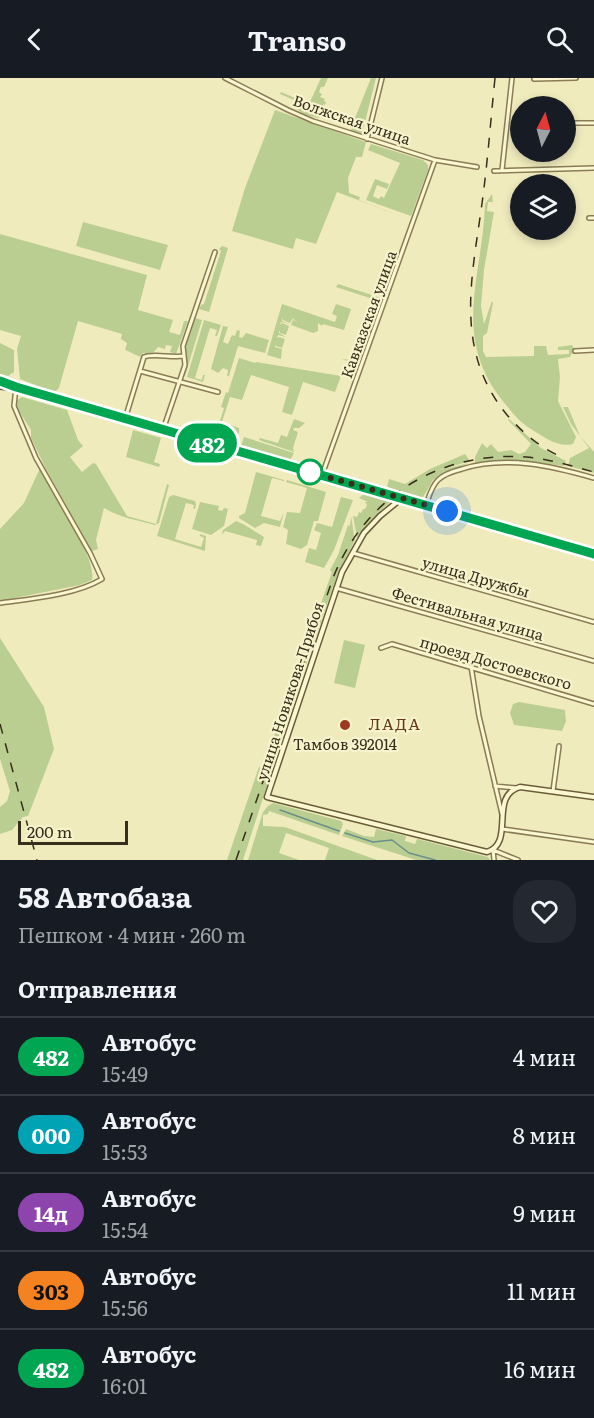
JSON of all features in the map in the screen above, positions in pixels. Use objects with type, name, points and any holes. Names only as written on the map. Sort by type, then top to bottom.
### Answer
[{"type":"main road","points":[[0,381],[594,554]]},
{"type":"main road","points":[[0,386],[16,387]]},
{"type":"street","name":"Волжская улица","points":[[225,78],[288,110],[367,139],[435,160],[477,167]]},
{"type":"street","points":[[367,139],[382,78]]},
{"type":"street","points":[[502,170],[512,78]]},
{"type":"street","points":[[534,79],[576,78]]},
{"type":"street","points":[[576,123],[594,123]]},
{"type":"street","name":"Кавказская улица","points":[[321,476],[435,160]]},
{"type":"street","points":[[494,171],[594,168]]},
{"type":"street","points":[[589,218],[594,218]]},
{"type":"street","points":[[163,430],[185,365],[183,346],[215,252]]},
{"type":"street","points":[[575,351],[594,350]]},
{"type":"street","points":[[125,419],[143,358],[146,356],[172,358],[184,356]]},
{"type":"street","points":[[140,370],[218,392]]},
{"type":"street","points":[[0,603],[51,596],[91,586],[102,579],[90,553],[36,458],[14,406],[16,387]]},
{"type":"street","points":[[426,505],[431,490],[439,479],[456,471],[481,464],[505,462],[532,465],[565,470],[594,478]]},
{"type":"street","name":"улица Новикова-Прибоя","points":[[402,498],[372,524],[351,553],[336,588],[267,797],[479,852],[494,850],[518,860]]},
{"type":"street","name":"улица Дружбы","points":[[351,553],[594,622]]},
{"type":"street","name":"Фестивальная улица","points":[[336,588],[594,661]]},
{"type":"street","name":"проезд Достоевского","points":[[381,648],[392,644],[594,704]]},
{"type":"street","points":[[471,666],[475,697],[502,815]]},
{"type":"street","points":[[553,791],[559,746]]},
{"type":"street","points":[[495,786],[594,796]]},
{"type":"street","points":[[494,860],[494,850],[500,840],[505,801],[516,788]]},
{"type":"street","points":[[502,829],[594,842]]},
{"type":"green space","points":[[321,78],[328,78],[319,92],[322,94],[320,97],[326,102],[325,105],[323,104],[319,118],[306,115],[293,107],[294,100],[280,94],[281,92],[309,104]]},
{"type":"green space","points":[[371,78],[376,78],[362,134],[359,136],[350,133],[354,121],[348,118],[349,116],[355,118]]},
{"type":"green space","points":[[275,110],[366,142],[362,157],[356,157],[348,178],[349,193],[360,197],[359,200],[405,218],[337,192],[316,244],[296,238],[293,249],[232,231],[245,188]]},
{"type":"green space","points":[[371,144],[423,160],[428,165],[411,216],[366,200],[375,179],[389,184],[387,189],[377,185],[373,196],[379,199],[381,196],[384,198],[400,163],[368,150]]},
{"type":"green space","points":[[492,194],[493,202],[488,202],[487,211],[494,212],[484,270],[481,306],[484,324],[492,301],[493,303],[487,333],[483,336],[483,351],[486,357],[534,356],[534,346],[546,346],[548,355],[569,354],[569,350],[558,350],[558,347],[572,345],[574,349],[570,357],[558,359],[560,377],[558,401],[576,437],[573,444],[567,445],[551,441],[519,420],[502,400],[487,376],[478,352],[474,329],[476,280],[485,204]]},
{"type":"green space","points":[[83,222],[168,245],[160,270],[76,246]]},
{"type":"green space","points":[[0,234],[147,275],[138,310],[173,320],[169,332],[180,335],[184,321],[188,321],[176,354],[170,352],[172,346],[166,345],[165,349],[158,347],[152,354],[143,353],[142,357],[125,350],[127,343],[121,339],[122,334],[78,321],[59,388],[56,391],[20,379],[17,349],[21,336],[0,330]]},
{"type":"green space","points":[[222,246],[228,248],[209,312],[199,309],[204,304],[221,251],[219,249]]},
{"type":"green space","points":[[338,284],[381,298],[359,365],[342,359],[352,360],[373,299],[336,287]]},
{"type":"green space","points":[[282,304],[335,322],[337,316],[332,314],[336,304],[351,309],[344,330],[323,324],[322,326],[318,323],[318,331],[313,333],[291,325],[293,320],[297,321],[293,319],[294,317],[290,323],[283,320],[283,317],[282,321],[290,324],[281,322],[280,325],[282,323],[289,326],[286,335],[280,333],[279,330],[279,333],[286,337],[278,335],[277,338],[285,339],[282,348],[276,344],[275,347],[282,349],[281,359],[267,355]]},
{"type":"green space","points":[[195,318],[202,320],[185,376],[183,376],[186,338]]},
{"type":"green space","points":[[204,320],[221,325],[217,336],[215,336],[217,330],[210,328],[195,378],[202,380],[205,375],[203,382],[187,377]]},
{"type":"green space","points":[[223,326],[228,327],[223,342],[228,344],[237,330],[240,331],[239,337],[242,338],[246,333],[269,340],[265,353],[238,346],[229,376],[227,376],[228,370],[223,368],[218,373],[211,369]]},
{"type":"green space","points":[[0,343],[14,350],[14,372],[8,376],[0,374]]},
{"type":"green space","points":[[239,358],[255,363],[341,376],[335,392],[303,382],[292,415],[282,412],[289,387],[251,375],[242,400],[230,397],[222,422],[239,428],[239,434],[218,427],[224,408],[221,407]]},
{"type":"green space","points":[[22,397],[67,410],[78,440],[83,446],[70,457],[82,472],[93,463],[96,464],[127,516],[156,524],[167,484],[169,485],[159,523],[155,525],[129,518],[104,508],[96,540],[98,549],[92,551],[46,469],[31,438],[31,430],[17,408],[16,401]]},
{"type":"green space","points":[[563,407],[568,407],[580,436],[571,424]]},
{"type":"green space","points":[[294,419],[305,423],[293,430],[298,432],[294,452],[259,440],[260,438],[278,443],[281,435],[287,437]]},
{"type":"green space","points":[[509,419],[541,448],[566,461],[564,466],[519,460],[475,463],[475,457],[482,443],[487,448],[491,444],[498,452],[511,450],[519,454],[525,452],[531,444]]},
{"type":"green space","points":[[133,430],[161,438],[154,462],[160,464],[159,467],[126,457]]},
{"type":"green space","points":[[580,436],[594,452],[594,473],[568,466],[570,458],[589,448]]},
{"type":"green space","points":[[244,437],[294,453],[289,462],[243,449],[241,446]]},
{"type":"green space","points":[[465,454],[470,461],[436,471],[469,463],[433,480],[422,499],[390,491],[387,487],[389,479],[405,484],[430,469]]},
{"type":"green space","points":[[40,468],[88,556],[92,580],[80,585],[0,601],[0,529],[24,503]]},
{"type":"green space","points":[[256,472],[284,480],[272,478],[261,516],[280,521],[284,512],[280,527],[264,523],[255,528],[239,518],[245,513]]},
{"type":"green space","points":[[287,480],[326,492],[318,521],[314,521],[307,545],[301,549],[286,544],[288,530],[283,527],[287,512],[300,513],[307,488],[286,482]]},
{"type":"green space","points":[[366,492],[387,498],[390,502],[357,538],[353,516],[357,517],[359,512],[365,509],[367,505],[365,502],[368,502],[359,498]]},
{"type":"green space","points":[[173,495],[195,501],[196,504],[195,509],[194,505],[186,503],[175,539],[201,547],[204,538],[200,534],[206,536],[205,551],[157,536],[169,497]]},
{"type":"green space","points":[[341,497],[353,500],[334,550],[324,568],[305,562],[309,548],[316,550],[321,533],[314,530],[317,523],[332,527]]},
{"type":"green space","points":[[200,502],[219,506],[218,510],[222,511],[224,508],[228,509],[224,526],[211,535],[192,529]]},
{"type":"green space","points":[[351,516],[355,540],[338,573],[276,751],[272,752],[269,750],[332,572],[330,570],[338,555],[348,525],[350,526]]},
{"type":"green space","points":[[236,521],[264,537],[261,546],[256,545],[257,540],[225,531],[222,535],[223,530]]},
{"type":"green space","points":[[0,638],[44,707],[54,749],[28,816],[23,817],[12,830],[0,834],[0,807],[7,801],[10,791],[0,759]]},
{"type":"green space","points":[[344,640],[365,645],[355,688],[334,683]]},
{"type":"green space","points":[[519,702],[565,710],[566,721],[562,731],[514,725],[510,713],[513,704]]},
{"type":"green space","points":[[269,757],[275,761],[243,860],[227,860],[259,767],[262,768],[266,760],[264,759]]},
{"type":"green space","points":[[273,803],[341,821],[343,824],[339,835],[269,811],[268,814],[263,815],[263,826],[285,827],[377,860],[325,860],[329,848],[286,833],[279,853],[299,860],[248,860],[263,812]]},
{"type":"green space","points":[[346,829],[374,837],[376,829],[406,836],[405,841],[415,844],[417,839],[488,857],[490,860],[416,860],[342,836]]},
{"type":"waterway","points":[[280,810],[339,831]]},
{"type":"waterway","points":[[345,833],[373,842],[392,840],[409,853],[435,860]]},
{"type":"railway","points":[[495,78],[472,282],[473,337],[479,363],[490,390],[507,415],[533,440],[565,458]]},
{"type":"railway","points":[[236,860],[333,578],[347,549],[364,524],[385,503],[409,485],[435,471],[464,462],[494,457],[526,457],[594,472]]},
{"type":"railway","points":[[0,724],[37,860]]},
{"type":"bus line","name":"482","points":[[0,381],[133,422],[594,554]]},
{"type":"place","name":"Тамбов 392014","points":[[345,725]]},
{"type":"district","name":"ЛАДА","points":[[395,723]]},
{"type":"route","points":[[310,472],[447,511]]}]
